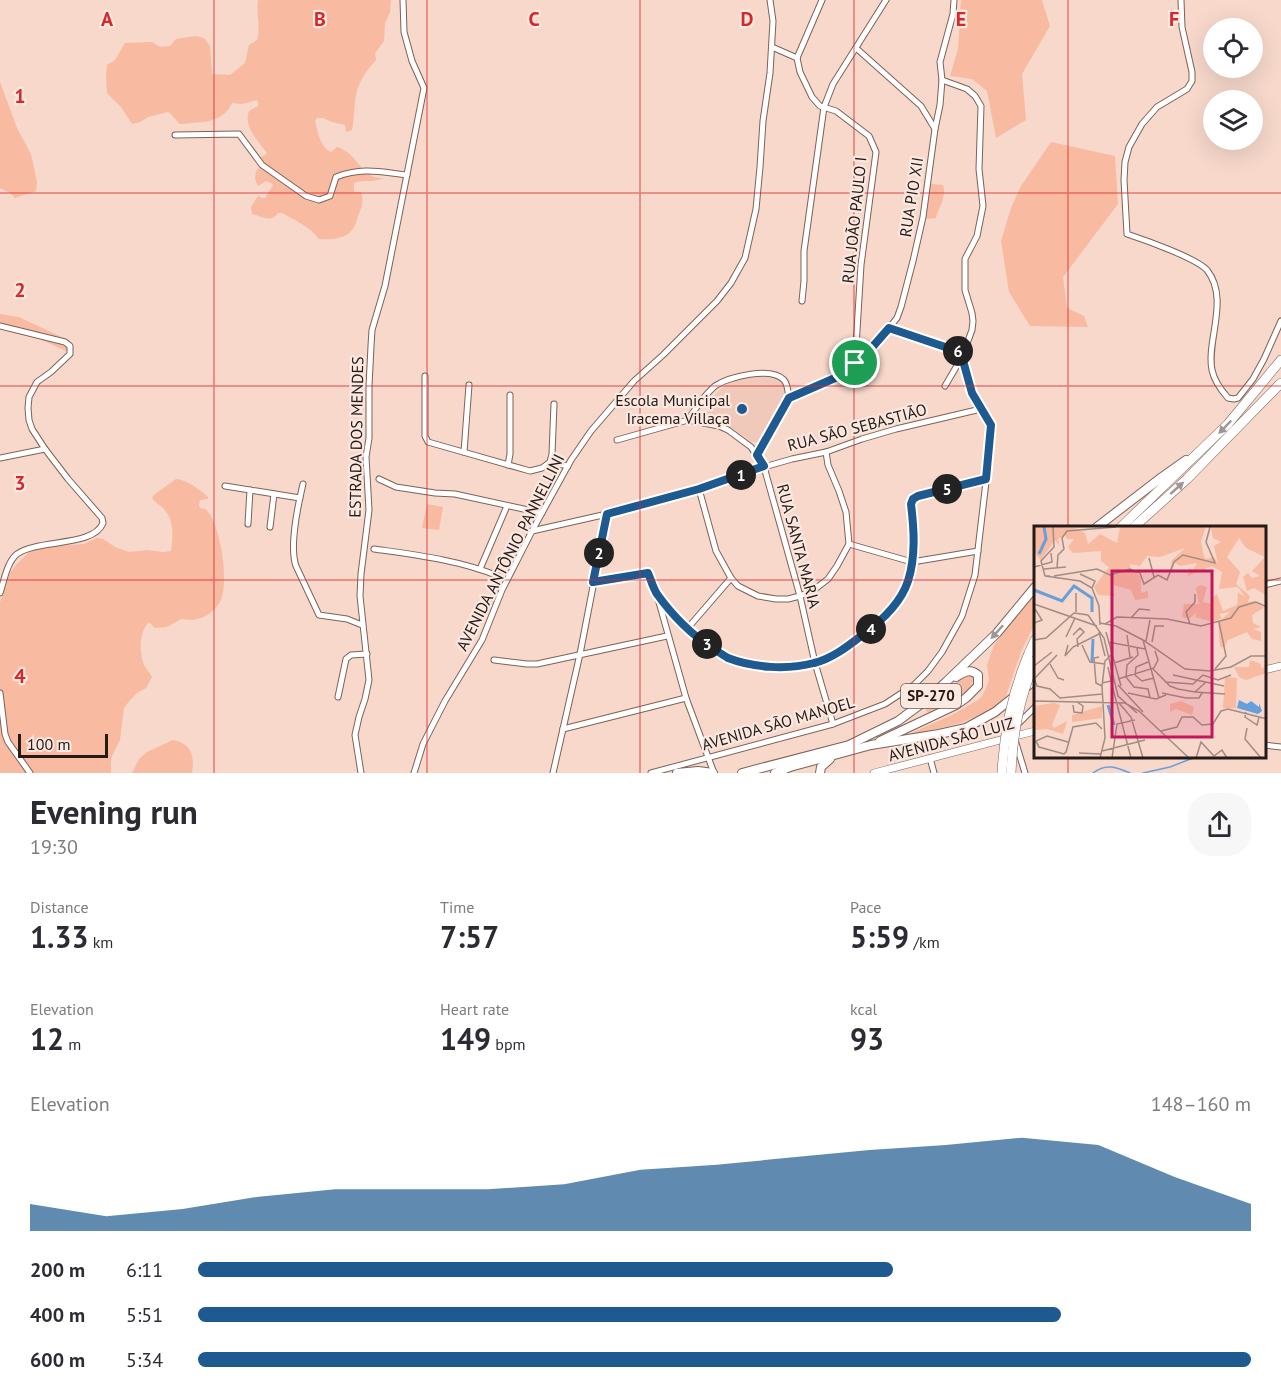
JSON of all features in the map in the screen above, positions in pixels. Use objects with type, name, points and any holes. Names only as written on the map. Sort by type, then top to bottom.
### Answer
[{"type":"highway","points":[[1122,526],[1206,446],[1281,360]]},
{"type":"highway","points":[[1135,526],[1187,479],[1281,383]]},
{"type":"highway","points":[[1002,773],[1005,742],[1021,674],[1032,657]]},
{"type":"highway","points":[[1011,773],[1014,731],[1032,657]]},
{"type":"main road","points":[[1098,526],[1206,446]]},
{"type":"main road","name":"SP-270","points":[[775,773],[796,762],[849,745],[908,714],[946,682],[997,633],[1034,588]]},
{"type":"main road","points":[[871,745],[956,705],[974,692],[979,680],[978,675],[969,671],[946,682]]},
{"type":"main road","name":"SP-270","points":[[742,773],[832,757],[871,745],[966,728],[995,712],[1034,681]]},
{"type":"main road","points":[[820,773],[821,767],[832,757]]},
{"type":"main road","points":[[796,762],[806,771]]},
{"type":"main road","points":[[677,773],[689,771],[713,773]]},
{"type":"street","name":"ESTRADA DOS MENDES","points":[[361,773],[355,735],[369,680],[361,614],[361,574],[369,510],[366,457],[369,438],[372,330],[385,286],[423,88],[404,32],[403,0]]},
{"type":"street","name":"AVENIDA ANTÔNIO PANNELLINI","points":[[414,773],[423,744],[445,701],[482,640],[502,590],[568,466],[591,431],[634,381],[717,301],[731,283],[744,258],[756,209],[763,121],[770,73],[773,21],[770,0]]},
{"type":"street","points":[[822,0],[797,58],[800,72],[812,98],[824,107]]},
{"type":"street","points":[[802,301],[804,251],[824,107],[833,84],[886,0]]},
{"type":"street","name":"RUA PIO XII","points":[[789,398],[842,375],[868,352],[897,318],[923,217],[938,117],[942,80],[940,62],[953,14],[954,0]]},
{"type":"street","points":[[1181,0],[1182,27],[1192,81],[1186,89],[1156,107],[1142,124],[1129,147],[1124,180],[1127,234],[1189,259],[1206,270],[1213,283],[1217,301],[1212,370],[1220,388],[1228,398],[1238,398],[1253,379],[1281,321]]},
{"type":"street","points":[[772,47],[797,58]]},
{"type":"street","points":[[856,48],[921,106],[935,129]]},
{"type":"street","points":[[942,80],[967,89],[981,105],[979,170],[983,206],[977,236],[965,259],[965,290],[973,321],[969,339],[945,386]]},
{"type":"street","name":"RUA JOÃO PAULO I","points":[[824,107],[836,111],[869,136],[876,152],[861,265],[855,363]]},
{"type":"street","points":[[175,135],[239,134],[262,165],[306,196],[319,200],[330,196],[336,177],[350,172],[364,170],[407,175]]},
{"type":"street","points":[[0,326],[65,342],[70,346],[70,354],[37,382],[29,397],[29,420],[45,449],[102,518],[103,526],[90,536],[46,544],[16,555],[0,593]]},
{"type":"street","points":[[889,328],[962,355]]},
{"type":"street","name":"AVENIDA SÃO MANOEL","points":[[651,773],[833,724],[885,704],[914,685],[928,671],[942,652],[962,616],[975,574],[992,431],[990,420],[972,393],[962,355]]},
{"type":"street","points":[[688,420],[703,399],[720,383],[751,374],[767,373],[780,377],[784,380],[789,398],[757,455]]},
{"type":"street","points":[[426,376],[426,439],[431,443],[530,471],[542,468],[550,462],[554,404]]},
{"type":"street","points":[[464,452],[469,385]]},
{"type":"street","points":[[508,465],[510,395]]},
{"type":"street","name":"RUA SÃO SEBASTIÃO","points":[[532,531],[607,514],[699,489],[764,466],[826,452],[862,439],[981,409]]},
{"type":"street","name":"RUA SANTA MARIA","points":[[617,440],[688,420],[719,426],[751,447],[764,466],[833,724]]},
{"type":"street","points":[[0,458],[45,449]]},
{"type":"street","points":[[699,489],[716,551],[738,586],[758,596],[776,599],[800,596],[815,589],[828,579],[849,544],[846,512],[828,465],[826,452]]},
{"type":"street","points":[[550,462],[568,466]]},
{"type":"street","points":[[379,479],[396,488],[455,494],[542,513]]},
{"type":"street","points":[[656,592],[695,637],[727,657],[754,665],[775,667],[815,663],[844,650],[872,628],[897,602],[908,582],[912,562],[914,534],[911,504],[913,499],[986,479]]},
{"type":"street","points":[[303,484],[293,548],[296,566],[319,615],[347,619],[362,625]]},
{"type":"street","points":[[225,486],[300,498]]},
{"type":"street","points":[[248,524],[250,490]]},
{"type":"street","points":[[270,527],[274,494]]},
{"type":"street","points":[[480,569],[507,506]]},
{"type":"street","points":[[553,773],[580,654],[607,514]]},
{"type":"street","points":[[849,544],[912,562],[978,550]]},
{"type":"street","points":[[374,549],[435,558],[498,576]]},
{"type":"street","points":[[593,582],[648,573],[656,592],[686,698],[713,773]]},
{"type":"street","points":[[687,629],[731,578]]},
{"type":"street","points":[[1266,585],[1281,581]]},
{"type":"street","points":[[347,619],[361,614]]},
{"type":"street","points":[[494,660],[537,664],[667,636]]},
{"type":"street","points":[[338,698],[346,659],[351,655],[366,654]]},
{"type":"street","points":[[1266,670],[1281,666]]},
{"type":"street","points":[[0,693],[5,734],[30,773]]},
{"type":"street","points":[[563,729],[686,698]]},
{"type":"street","points":[[1002,739],[1034,708]]},
{"type":"street","name":"AVENIDA SÃO LUIZ","points":[[874,773],[1034,730]]},
{"type":"street","points":[[1014,736],[1025,773]]},
{"type":"street","points":[[1266,745],[1281,747]]},
{"type":"street","points":[[930,758],[934,773]]},
{"type":"street","points":[[689,771],[700,760]]},
{"type":"shaded area","points":[[258,0],[391,0],[390,12],[385,23],[384,41],[375,53],[376,60],[365,74],[358,89],[352,130],[346,132],[345,125],[323,118],[317,118],[315,121],[320,139],[327,150],[331,152],[337,147],[343,149],[369,174],[384,178],[354,183],[354,192],[361,192],[361,207],[353,229],[341,237],[319,239],[307,227],[282,213],[270,219],[252,214],[251,207],[258,196],[265,198],[273,185],[266,181],[258,186],[255,179],[256,171],[261,166],[259,158],[267,153],[252,133],[248,122],[249,111],[258,106],[257,100],[242,104],[232,103],[223,115],[210,121],[180,124],[168,112],[132,124],[121,107],[107,93],[107,65],[115,60],[125,43],[152,42],[160,47],[170,46],[176,39],[195,36],[204,38],[210,46],[212,74],[230,75],[245,63],[249,45],[257,40]]},
{"type":"shaded area","points":[[961,0],[1042,0],[1050,26],[1022,74],[1026,120],[996,138],[987,91],[972,79],[950,76],[958,49]]},
{"type":"shaded area","points":[[0,82],[17,128],[31,154],[37,182],[36,191],[15,198],[0,188]]},
{"type":"shaded area","points":[[1051,142],[1115,156],[1118,204],[1063,277],[1067,308],[1084,316],[1088,327],[1030,326],[1009,292],[1001,241],[1011,208],[1021,186]]},
{"type":"shaded area","points":[[931,184],[943,185],[944,194],[936,218],[926,219]]},
{"type":"shaded area","points":[[0,314],[19,317],[72,344],[66,351],[35,337],[0,327]]},
{"type":"shaded area","name":"Escola Municipal Iracema Villaça","points":[[756,376],[776,378],[782,383],[785,391],[758,442],[751,442],[732,428],[708,418],[707,413],[713,397],[730,382]]},
{"type":"shaded area","points":[[176,479],[198,488],[208,497],[208,499],[200,500],[199,505],[213,520],[223,558],[224,586],[218,605],[202,618],[181,619],[169,626],[155,628],[149,622],[146,626],[142,636],[141,654],[144,665],[152,677],[146,688],[137,693],[124,708],[120,740],[111,758],[111,773],[0,773],[0,602],[10,573],[30,551],[38,547],[84,544],[97,538],[129,552],[171,551],[173,534],[170,518],[152,498]]},
{"type":"shaded area","points":[[427,504],[443,507],[439,530],[422,528]]},
{"type":"shaded area","points":[[1034,594],[1034,625],[1021,652],[1004,702],[969,720],[907,735],[952,715],[983,695],[989,680],[987,665],[994,645]]},
{"type":"shaded area","points":[[967,675],[974,676],[969,689],[949,703],[928,713],[926,710],[928,706]]},
{"type":"shaded area","points":[[173,740],[188,747],[193,761],[192,773],[132,773],[139,759],[147,752]]},
{"type":"waterway","points":[[1143,773],[1170,767],[1193,758]]},
{"type":"waterway","points":[[1093,773],[1102,768],[1111,767],[1130,773]]},
{"type":"place","name":"Escola Municipal Iracema Villaça","points":[[742,409]]},
{"type":"route","points":[[889,328],[963,353],[962,357],[972,393],[990,420],[992,431],[986,479],[913,499],[911,504],[914,534],[913,555],[908,582],[897,602],[872,628],[844,650],[815,663],[775,667],[754,665],[727,657],[695,637],[656,592],[648,573],[593,582],[607,514],[699,489],[764,466],[757,455],[789,398],[842,375],[855,363],[889,328]]}]
